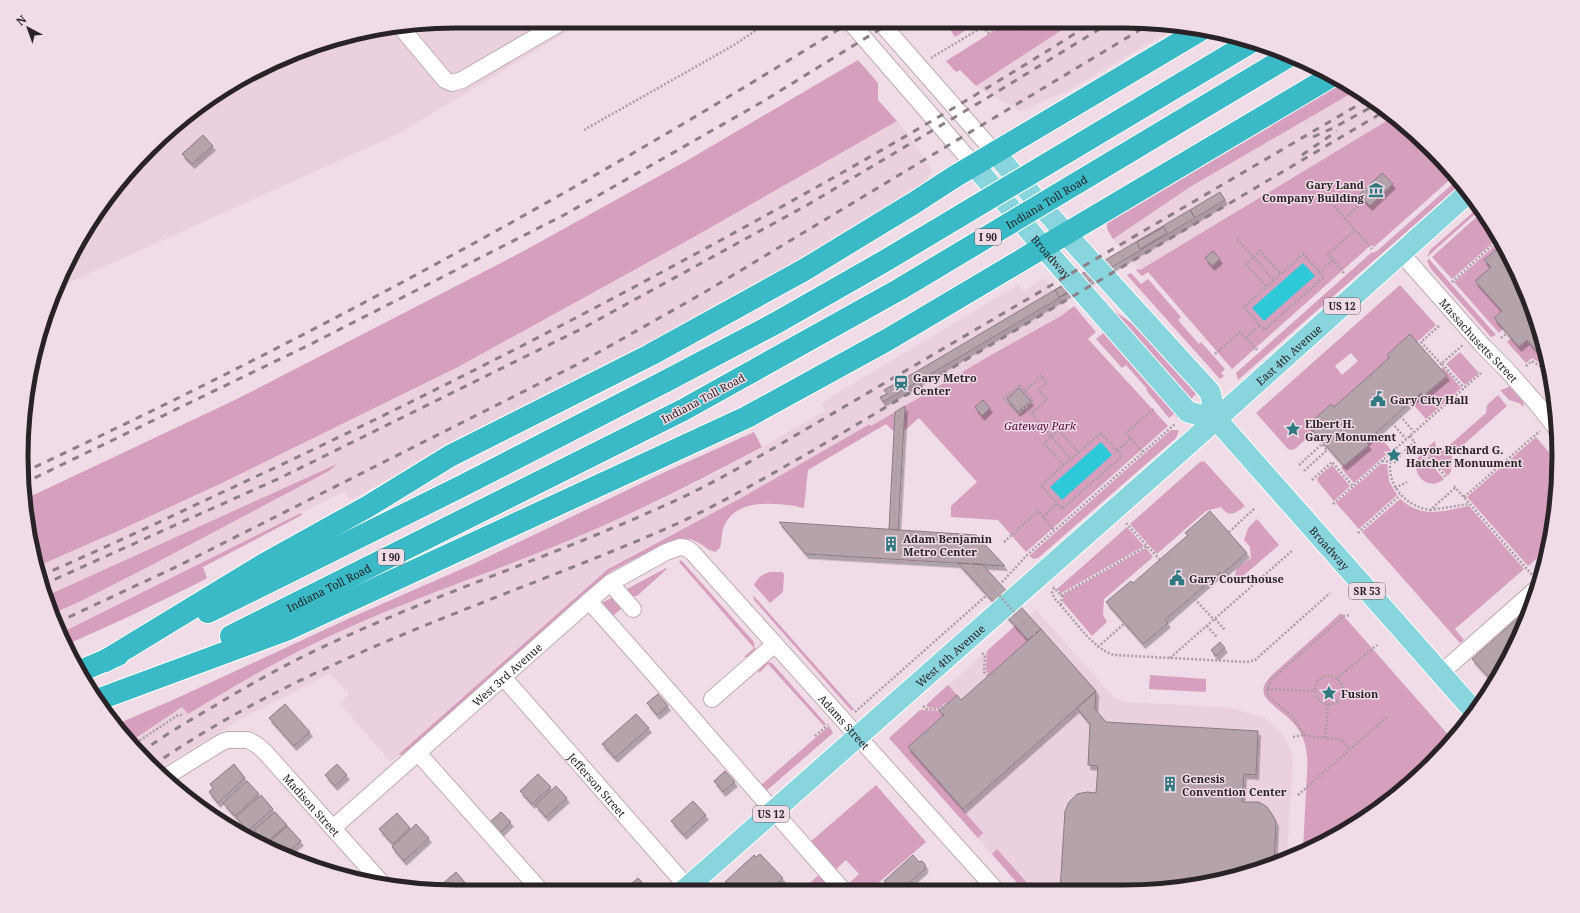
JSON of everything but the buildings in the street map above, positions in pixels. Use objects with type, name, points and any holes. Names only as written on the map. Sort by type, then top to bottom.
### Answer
[{"type":"highway","points":[[105,661],[266,563],[367,507],[450,456],[650,355],[804,270],[974,165],[1194,34]]},
{"type":"highway","points":[[84,669],[252,592],[666,381],[776,323],[883,262],[1244,46]]},
{"type":"highway","name":"Indiana Toll Road","points":[[102,697],[260,623],[683,410],[900,289],[1283,60]]},
{"type":"highway","points":[[102,698],[286,630],[747,417],[887,340],[1327,79]]},
{"type":"main road","name":"Broadway","points":[[995,153],[1066,234],[1210,392],[1216,420],[1471,707]]},
{"type":"main road","name":"Broadway","points":[[974,165],[1043,247],[1188,412],[1216,420]]},
{"type":"main road","name":"East 4th Avenue","points":[[1216,420],[1464,197]]},
{"type":"main road","name":"West 4th Avenue","points":[[685,885],[773,812],[1216,420]]},
{"type":"street","points":[[405,32],[445,80],[452,83],[462,80],[551,28]]},
{"type":"street","name":"Broadway","points":[[855,28],[974,165]]},
{"type":"street","name":"Broadway","points":[[885,28],[995,153]]},
{"type":"street","name":"Massachusetts Street","points":[[1401,253],[1483,346],[1512,375],[1550,422]]},
{"type":"street","name":"West 3rd Avenue","points":[[333,828],[610,583],[673,548],[686,548],[692,552]]},
{"type":"street","name":"Adams Street","points":[[692,552],[774,645],[859,736],[992,885]]},
{"type":"street","points":[[610,583],[633,609]]},
{"type":"street","points":[[1441,673],[1531,587]]},
{"type":"street","points":[[589,601],[839,885]]},
{"type":"street","points":[[712,699],[774,645]]},
{"type":"street","name":"Jefferson Street","points":[[503,677],[681,885]]},
{"type":"street","name":"Madison Street","points":[[170,775],[222,742],[236,739],[248,740],[257,745],[377,878]]},
{"type":"street","points":[[418,753],[536,885]]},
{"type":"path","points":[[584,130],[734,45],[760,28]]},
{"type":"path","points":[[905,31],[910,28]]},
{"type":"path","points":[[930,59],[981,28]]},
{"type":"path","points":[[985,28],[988,33],[995,28]]},
{"type":"path","points":[[1326,197],[1372,249]]},
{"type":"path","points":[[1345,219],[1364,200]]},
{"type":"path","points":[[1344,273],[1328,254],[1355,230]]},
{"type":"path","points":[[1238,239],[1274,280]]},
{"type":"path","points":[[1452,282],[1496,243]]},
{"type":"path","points":[[1266,286],[1246,264],[1260,251],[1281,274]]},
{"type":"path","points":[[1121,256],[1125,253]]},
{"type":"path","points":[[1303,254],[1319,272],[1324,277],[1264,330],[1244,307],[1303,254]]},
{"type":"path","points":[[1319,272],[1333,260]]},
{"type":"path","points":[[1246,338],[1260,325]]},
{"type":"path","points":[[1439,326],[1421,342],[1430,354],[1442,364],[1464,388]]},
{"type":"path","points":[[1215,354],[1240,332],[1257,350]]},
{"type":"path","points":[[1502,338],[1507,333]]},
{"type":"path","points":[[1442,364],[1464,344]]},
{"type":"path","points":[[1526,366],[1532,361],[1543,368]]},
{"type":"path","points":[[1333,504],[1481,373]]},
{"type":"path","points":[[1025,391],[1041,376],[1047,383],[1039,390],[1047,400],[1031,414]]},
{"type":"path","points":[[1020,385],[1025,391],[1033,400],[1018,414],[1004,398],[1020,385]]},
{"type":"path","points":[[1026,407],[1071,459]]},
{"type":"path","points":[[1143,452],[1126,433],[1155,408]]},
{"type":"path","points":[[893,529],[900,409]]},
{"type":"path","points":[[1400,412],[1402,414],[1400,416],[1414,432]]},
{"type":"path","points":[[1392,423],[1395,418],[1400,416]]},
{"type":"path","points":[[1388,422],[1390,425],[1392,423],[1406,439]]},
{"type":"path","points":[[855,712],[1005,579],[1028,554],[1054,530],[1176,423]]},
{"type":"path","points":[[1464,497],[1551,427]]},
{"type":"path","points":[[1064,465],[1044,442],[1058,430],[1078,452]]},
{"type":"path","points":[[1101,433],[1117,451],[1122,456],[1062,509],[1041,486],[1101,433]]},
{"type":"path","points":[[1382,461],[1395,462],[1401,454],[1415,442],[1410,436]]},
{"type":"path","points":[[1117,451],[1131,438]]},
{"type":"path","points":[[1299,465],[1322,444],[1326,446],[1328,450],[1304,471]]},
{"type":"path","points":[[1423,451],[1446,477]]},
{"type":"path","points":[[1312,480],[1332,462],[1353,486]]},
{"type":"path","points":[[1390,462],[1390,474],[1395,488],[1400,495],[1412,504],[1430,510],[1469,504]]},
{"type":"path","points":[[1395,488],[1407,482]]},
{"type":"path","points":[[1430,510],[1454,487],[1533,581]]},
{"type":"path","points":[[1358,533],[1400,495]]},
{"type":"path","points":[[1043,517],[1058,504]]},
{"type":"path","points":[[1229,532],[1255,508]]},
{"type":"path","points":[[1004,542],[1038,512],[1054,530]]},
{"type":"path","points":[[1126,523],[1160,560]]},
{"type":"path","points":[[1061,595],[1147,546]]},
{"type":"path","points":[[1170,658],[1293,550]]},
{"type":"path","points":[[970,564],[1035,635]]},
{"type":"path","points":[[1060,605],[1062,596],[1054,588],[1052,593],[1053,597],[1060,605],[1098,647],[1104,652],[1114,656],[1251,662],[1330,593]]},
{"type":"path","points":[[1192,596],[1225,630]]},
{"type":"path","points":[[1305,736],[1293,717],[1268,696],[1267,689],[1272,679],[1344,616],[1350,615]]},
{"type":"path","points":[[1098,647],[1125,623]]},
{"type":"path","points":[[1207,626],[1217,637]]},
{"type":"path","points":[[1336,678],[1377,644]]},
{"type":"path","points":[[982,653],[985,656],[984,672],[988,676]]},
{"type":"path","points":[[1330,677],[1336,678],[1342,687],[1341,697],[1335,703],[1328,704],[1320,701],[1315,691],[1317,683],[1321,679],[1330,677]]},
{"type":"path","points":[[1267,689],[1315,691]]},
{"type":"path","points":[[1325,738],[1328,704]]},
{"type":"path","points":[[923,706],[926,709],[939,710],[946,705]]},
{"type":"path","points":[[137,742],[178,715],[184,715]]},
{"type":"path","points":[[1298,795],[1387,717]]},
{"type":"path","points":[[1293,737],[1305,736],[1341,739],[1350,749]]},
{"type":"shaded area","points":[[573,28],[400,133],[65,285],[85,242],[100,218],[134,174],[174,134],[218,100],[267,72],[319,51],[373,36],[428,29]]},
{"type":"shaded area","points":[[1065,28],[1124,28],[1170,31],[1068,91],[1020,111],[976,86]]},
{"type":"shaded area","points":[[1351,93],[1388,120],[1140,270],[1113,239],[1190,187]]},
{"type":"shaded area","points":[[897,121],[905,130],[932,170],[922,190],[800,261],[643,347],[508,415],[350,500],[345,491],[66,631],[58,611],[146,568],[329,471],[336,465],[51,594],[42,564],[222,483],[458,367],[685,242]]},
{"type":"shaded area","points":[[1044,278],[1071,310],[871,426],[870,425],[741,498],[613,565],[391,762],[339,703],[349,694],[330,673],[241,719],[162,767],[134,739],[183,707],[188,714],[238,683],[313,644],[440,590],[589,532],[659,501],[720,471],[825,411],[821,403],[1019,284],[1024,291]]},
{"type":"shaded area","points":[[1036,610],[1116,699],[1129,702],[1232,708],[1264,718],[1280,731],[1290,747],[1293,759],[1287,852],[1234,870],[1207,877],[1179,881],[1124,885],[1019,885],[889,738],[1016,625],[1020,624]]},
{"type":"green space","points":[[949,28],[969,28],[955,37]]},
{"type":"green space","points":[[998,28],[1019,28],[1021,31],[1026,28],[1065,28],[976,86],[960,70],[956,72],[946,61]]},
{"type":"green space","points":[[858,60],[878,83],[878,100],[897,121],[685,242],[458,367],[222,483],[42,564],[36,540],[30,497],[237,399],[520,253],[688,160]]},
{"type":"green space","points":[[1333,82],[1351,93],[1190,187],[1113,239],[1107,229],[1107,220]]},
{"type":"green space","points":[[1388,120],[1406,134],[1450,179],[1374,247],[1371,245],[1232,369],[1148,272],[1142,276],[1136,270],[1140,270]]},
{"type":"green space","points":[[1453,183],[1457,188],[1238,380],[1236,373],[1372,252],[1377,251]]},
{"type":"green space","points":[[1475,211],[1476,213],[1427,257],[1430,250]]},
{"type":"green space","points":[[1478,215],[1494,241],[1452,279],[1432,257]]},
{"type":"green space","points":[[1496,244],[1498,248],[1484,260],[1491,267],[1475,281],[1502,311],[1494,318],[1503,329],[1499,333],[1454,282]]},
{"type":"green space","points":[[1429,259],[1496,335],[1491,337],[1431,269],[1427,261]]},
{"type":"green space","points":[[1131,273],[1141,284],[1148,279],[1181,317],[1178,320],[1199,344],[1201,342],[1225,369],[1221,373],[1224,376],[1220,379],[1127,275]]},
{"type":"green space","points":[[1400,285],[1436,325],[1417,342],[1410,335],[1387,355],[1389,358],[1334,407],[1331,404],[1308,425],[1314,432],[1295,449],[1288,449],[1256,413]],"holes":[[[1351,353],[1358,361],[1342,375],[1335,366]]]},
{"type":"green space","name":"Gateway Park","points":[[1074,306],[1096,332],[1088,339],[1168,426],[1026,552],[998,520],[951,517],[951,506],[977,482],[919,418],[903,432],[905,406],[1061,316]]},
{"type":"green space","points":[[1113,310],[1139,328],[1197,393],[1191,399]]},
{"type":"green space","points":[[1106,331],[1179,416],[1177,418],[1174,414],[1169,418],[1126,365],[1122,368],[1096,339]]},
{"type":"green space","points":[[1511,338],[1519,347],[1527,340],[1539,354],[1542,364],[1532,358],[1526,363],[1507,342]]},
{"type":"green space","points":[[1460,352],[1479,373],[1465,385],[1446,364]]},
{"type":"green space","points":[[1443,367],[1461,388],[1426,419],[1411,402],[1421,393],[1424,396],[1447,376],[1441,369]]},
{"type":"green space","points":[[1509,386],[1523,402],[1524,407],[1519,403],[1509,400],[1500,390]]},
{"type":"green space","points":[[1498,395],[1507,406],[1452,455],[1451,471],[1448,476],[1424,450],[1435,441],[1436,449],[1444,450],[1486,413],[1487,405]]},
{"type":"green space","points":[[895,412],[894,432],[886,424],[808,470],[804,508],[777,504],[756,504],[738,510],[731,516],[725,524],[720,548],[715,552],[691,539],[677,539],[667,542],[610,572],[404,756],[399,754],[608,569],[741,498],[870,424],[871,426]]},
{"type":"green space","points":[[1171,430],[1179,430],[1176,438],[1038,558],[1034,559],[1029,556]]},
{"type":"green space","points":[[754,432],[762,447],[634,512],[591,531],[556,546],[416,599],[347,628],[281,660],[188,714],[182,707],[134,739],[121,722],[350,618],[473,564],[665,472]]},
{"type":"green space","points":[[1376,432],[1391,450],[1354,483],[1341,468],[1368,445],[1366,442]]},
{"type":"green space","points":[[1536,437],[1552,456],[1551,485],[1544,540],[1540,556],[1528,566],[1467,497]]},
{"type":"green space","points":[[1421,453],[1444,479],[1438,483],[1431,484],[1420,478],[1417,473],[1416,466],[1417,460]]},
{"type":"green space","points":[[1204,461],[1245,506],[1231,514],[1225,512],[1221,507],[1206,511],[1157,554],[1130,524],[1200,462]]},
{"type":"green space","points":[[337,464],[329,471],[81,601],[58,611],[51,594]]},
{"type":"green space","points":[[1381,464],[1387,464],[1389,481],[1397,495],[1359,529],[1336,503]]},
{"type":"green space","points":[[1332,465],[1350,486],[1334,501],[1317,480],[1319,476]]},
{"type":"green space","points":[[1400,499],[1417,509],[1433,512],[1469,506],[1524,569],[1455,629],[1464,640],[1460,643],[1362,532]]},
{"type":"green space","points":[[301,513],[302,515],[203,567],[207,578],[200,582],[71,643],[66,631]]},
{"type":"green space","points":[[1257,519],[1279,545],[1242,577],[1233,580],[1237,568],[1251,558],[1250,547],[1244,540],[1248,528]]},
{"type":"green space","points":[[1127,527],[1144,546],[1061,593],[1057,589]]},
{"type":"green space","points":[[1146,548],[1153,557],[1104,599],[1103,615],[1107,622],[1092,636],[1063,602],[1063,595]]},
{"type":"green space","points":[[681,560],[754,642],[755,650],[749,657],[744,657],[754,648],[679,562]]},
{"type":"green space","points":[[666,568],[667,569],[637,596],[633,596],[627,589]]},
{"type":"green space","points":[[770,572],[782,572],[784,574],[783,592],[770,603],[754,585],[760,577]]},
{"type":"green space","points":[[753,595],[854,709],[852,711],[754,600]]},
{"type":"green space","points":[[613,597],[622,608],[612,617],[600,604]]},
{"type":"green space","points":[[1341,613],[1449,735],[1406,779],[1362,813],[1338,828],[1303,845],[1307,769],[1305,743],[1295,725],[1264,695],[1264,686],[1272,675]]},
{"type":"green space","points":[[1029,616],[1041,629],[989,675],[986,671],[987,651],[1016,625]]},
{"type":"green space","points":[[768,662],[772,663],[826,724],[824,726],[768,664],[759,673],[758,670]]},
{"type":"green space","points":[[1150,675],[1206,679],[1206,691],[1149,689]]},
{"type":"green space","points":[[948,685],[957,695],[947,704],[945,703],[939,708],[927,707],[927,704]]},
{"type":"green space","points":[[920,710],[939,711],[944,715],[908,747],[983,833],[978,838],[889,738]]},
{"type":"green space","points":[[829,726],[833,733],[765,792],[761,785]]},
{"type":"green space","points":[[876,785],[926,842],[876,885],[847,885],[859,874],[846,860],[834,871],[809,843]]},
{"type":"green space","points":[[997,849],[1029,885],[1019,885],[992,854]]},
{"type":"green space","points":[[821,873],[832,885],[808,885]]},
{"type":"water","points":[[1303,263],[1315,276],[1264,321],[1252,308]]},
{"type":"water","points":[[1101,442],[1112,455],[1062,500],[1050,487]]},
{"type":"railway","points":[[28,470],[234,370],[443,260],[648,145],[841,28]]},
{"type":"railway","points":[[29,481],[309,345],[564,215],[762,102],[882,28]]},
{"type":"railway","points":[[45,574],[325,444],[572,320],[741,229],[860,162],[977,94],[1083,28]]},
{"type":"railway","points":[[48,582],[280,478],[583,328],[809,204],[1101,28]]},
{"type":"railway","points":[[61,621],[178,566],[578,364],[705,292],[1142,29]]},
{"type":"railway","points":[[145,750],[175,729],[234,694],[306,655],[393,616],[615,527],[710,484],[1364,102]]},
{"type":"railway","points":[[1313,137],[1371,107]]},
{"type":"railway","points":[[157,762],[211,728],[272,695],[334,665],[398,637],[592,560],[696,515],[812,451],[1380,114]]},
{"type":"railway","points":[[1302,155],[1337,131]]},
{"type":"place","name":"Gary Land Company Building","points":[[1376,190]]},
{"type":"place","name":"Gary Metro Center","points":[[901,383]]},
{"type":"place","name":"Gary City Hall","points":[[1378,399]]},
{"type":"place","name":"Elbert H. Gary Monument","points":[[1293,429]]},
{"type":"place","name":"Mayor Richard G. Hatcher Monuument","points":[[1394,455]]},
{"type":"place","name":"Adam Benjamin Metro Center","points":[[891,544]]},
{"type":"place","name":"Gary Courthouse","points":[[1177,578]]},
{"type":"place","name":"Fusion","points":[[1329,693]]},
{"type":"place","name":"Genesis Convention Center","points":[[1170,784]]}]
